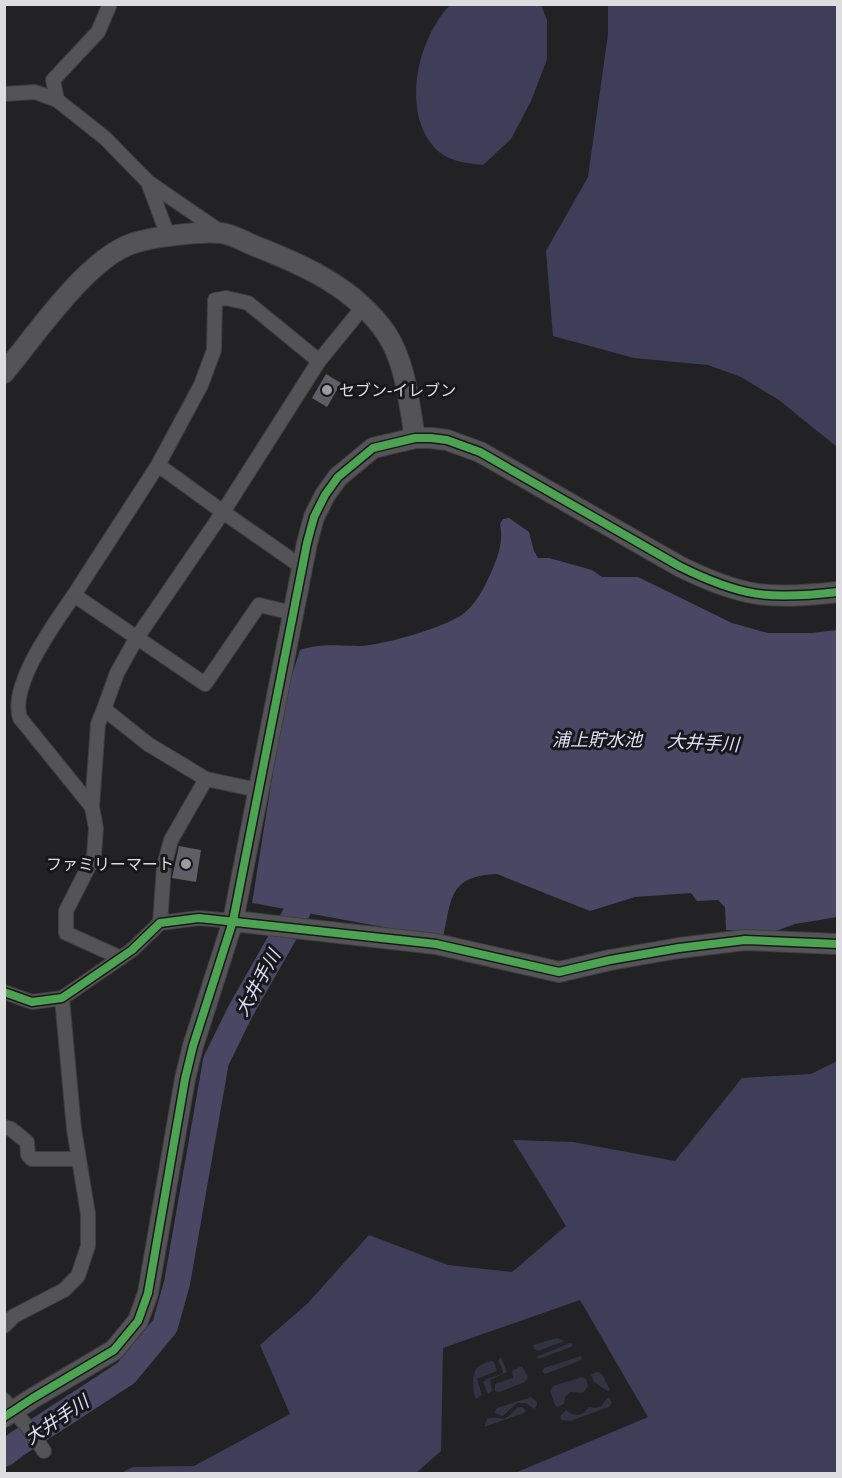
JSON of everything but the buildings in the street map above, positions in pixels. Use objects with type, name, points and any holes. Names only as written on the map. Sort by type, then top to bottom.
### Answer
[{"type":"street","points":[[57,99],[53,80],[98,32],[111,4]]},
{"type":"street","points":[[4,94],[35,92],[57,99],[105,138],[148,182],[223,233],[282,256],[327,278],[363,308],[386,334],[402,369],[415,438]]},
{"type":"street","points":[[148,182],[168,236]]},
{"type":"street","points":[[4,373],[77,284],[105,259],[130,244],[168,236],[223,233]]},
{"type":"street","points":[[92,807],[20,718],[16,707],[42,642],[158,465],[201,385],[214,350],[214,300],[226,298],[248,303],[319,361]]},
{"type":"street","points":[[121,957],[66,933],[66,911],[94,856],[96,828],[92,807],[98,724],[117,674],[136,639],[223,513],[319,361],[363,308]]},
{"type":"street","points":[[44,1451],[27,1426],[7,1409],[114,1350],[138,1321],[150,1281],[185,1079],[193,1046],[233,921],[302,567],[314,517],[325,495],[338,477],[374,448],[415,438],[447,440],[480,452],[709,581],[746,594],[772,597],[837,592]]},
{"type":"street","points":[[158,465],[302,567]]},
{"type":"street","points":[[74,595],[205,684],[259,605],[293,613]]},
{"type":"street","points":[[104,709],[148,744],[207,779],[258,790]]},
{"type":"street","points":[[160,923],[164,866],[171,840],[207,779]]},
{"type":"street","points":[[4,992],[32,1002],[62,998],[132,950],[160,923],[199,918],[436,945],[559,972],[633,956],[745,940],[837,944]]},
{"type":"street","points":[[4,1326],[14,1316],[64,1290],[78,1276],[88,1246],[88,1214],[74,1129],[62,998]]},
{"type":"street","points":[[4,1127],[11,1129],[27,1142],[28,1155],[32,1159],[79,1159]]},
{"type":"shaded area","points":[[450,5],[541,5],[547,20],[547,59],[531,101],[511,139],[483,165],[454,160],[439,152],[427,137],[419,119],[416,99],[421,57],[438,20]]},
{"type":"shaded area","points":[[608,5],[837,5],[837,447],[779,400],[741,377],[708,365],[634,358],[553,336],[546,251],[588,177],[608,34]]},
{"type":"shaded area","points":[[837,1061],[837,1473],[515,1473],[648,1417],[580,1300],[443,1348],[441,1451],[416,1473],[121,1473],[133,1467],[194,1466],[290,1414],[260,1345],[308,1303],[369,1235],[448,1265],[512,1272],[566,1226],[513,1140],[573,1142],[675,1161],[742,1078],[811,1074]]},
{"type":"shaded area","points":[[557,1338],[565,1341],[538,1351],[534,1349],[533,1345]]},
{"type":"shaded area","points":[[570,1343],[573,1344],[571,1347],[539,1359],[536,1357]]},
{"type":"shaded area","points":[[581,1356],[582,1360],[545,1374],[542,1372],[544,1368]]},
{"type":"shaded area","points":[[501,1357],[507,1372],[490,1380],[492,1391],[488,1394],[483,1382],[503,1372],[498,1360]]},
{"type":"shaded area","points":[[492,1361],[497,1371],[477,1379],[482,1395],[476,1399],[473,1383],[475,1371],[480,1365]]},
{"type":"shaded area","points":[[522,1366],[528,1377],[525,1382],[499,1392],[495,1391],[495,1384],[513,1378],[512,1371]]},
{"type":"shaded area","points":[[598,1372],[602,1374],[610,1390],[594,1382],[591,1374]]},
{"type":"shaded area","points":[[582,1377],[586,1379],[588,1386],[583,1393],[570,1392],[565,1397],[564,1404],[557,1407],[550,1391],[553,1386]]},
{"type":"shaded area","points":[[531,1397],[537,1402],[534,1409],[526,1403],[517,1403],[503,1416],[494,1413],[497,1408]]},
{"type":"shaded area","points":[[609,1397],[612,1403],[609,1407],[570,1421],[561,1420],[560,1416],[566,1410],[575,1415],[581,1414],[589,1407],[602,1406]]},
{"type":"shaded area","points":[[518,1407],[526,1411],[484,1427],[487,1419],[504,1419]]},
{"type":"water","name":"浦上貯水池","points":[[509,518],[529,532],[538,558],[549,558],[592,570],[602,577],[638,577],[732,623],[768,633],[812,633],[837,630],[837,917],[795,924],[773,932],[726,930],[725,907],[718,900],[697,901],[691,893],[635,897],[590,911],[497,874],[469,879],[455,892],[443,938],[252,903],[285,697],[300,650],[323,646],[383,643],[442,625],[463,614],[475,602],[487,582],[499,551],[500,524],[503,519]]},
{"type":"waterway","name":"大井手川","points":[[4,1454],[126,1373],[165,1326],[177,1283],[216,1061],[240,1012],[298,910],[306,877]]},
{"type":"cycle path","points":[[4,1417],[114,1350],[138,1321],[148,1293],[185,1079],[193,1046],[233,921],[307,543],[314,517],[325,495],[338,477],[373,448],[415,438],[447,440],[480,452],[679,566],[720,584],[756,594],[793,596],[838,592]]},
{"type":"cycle path","points":[[4,992],[32,1002],[62,998],[132,950],[160,923],[199,918],[436,944],[559,972],[679,948],[745,940],[838,944]]},
{"type":"place","name":"セブン-イレブン","points":[[327,390]]},
{"type":"place","name":"ファミリーマート","points":[[186,864]]}]
